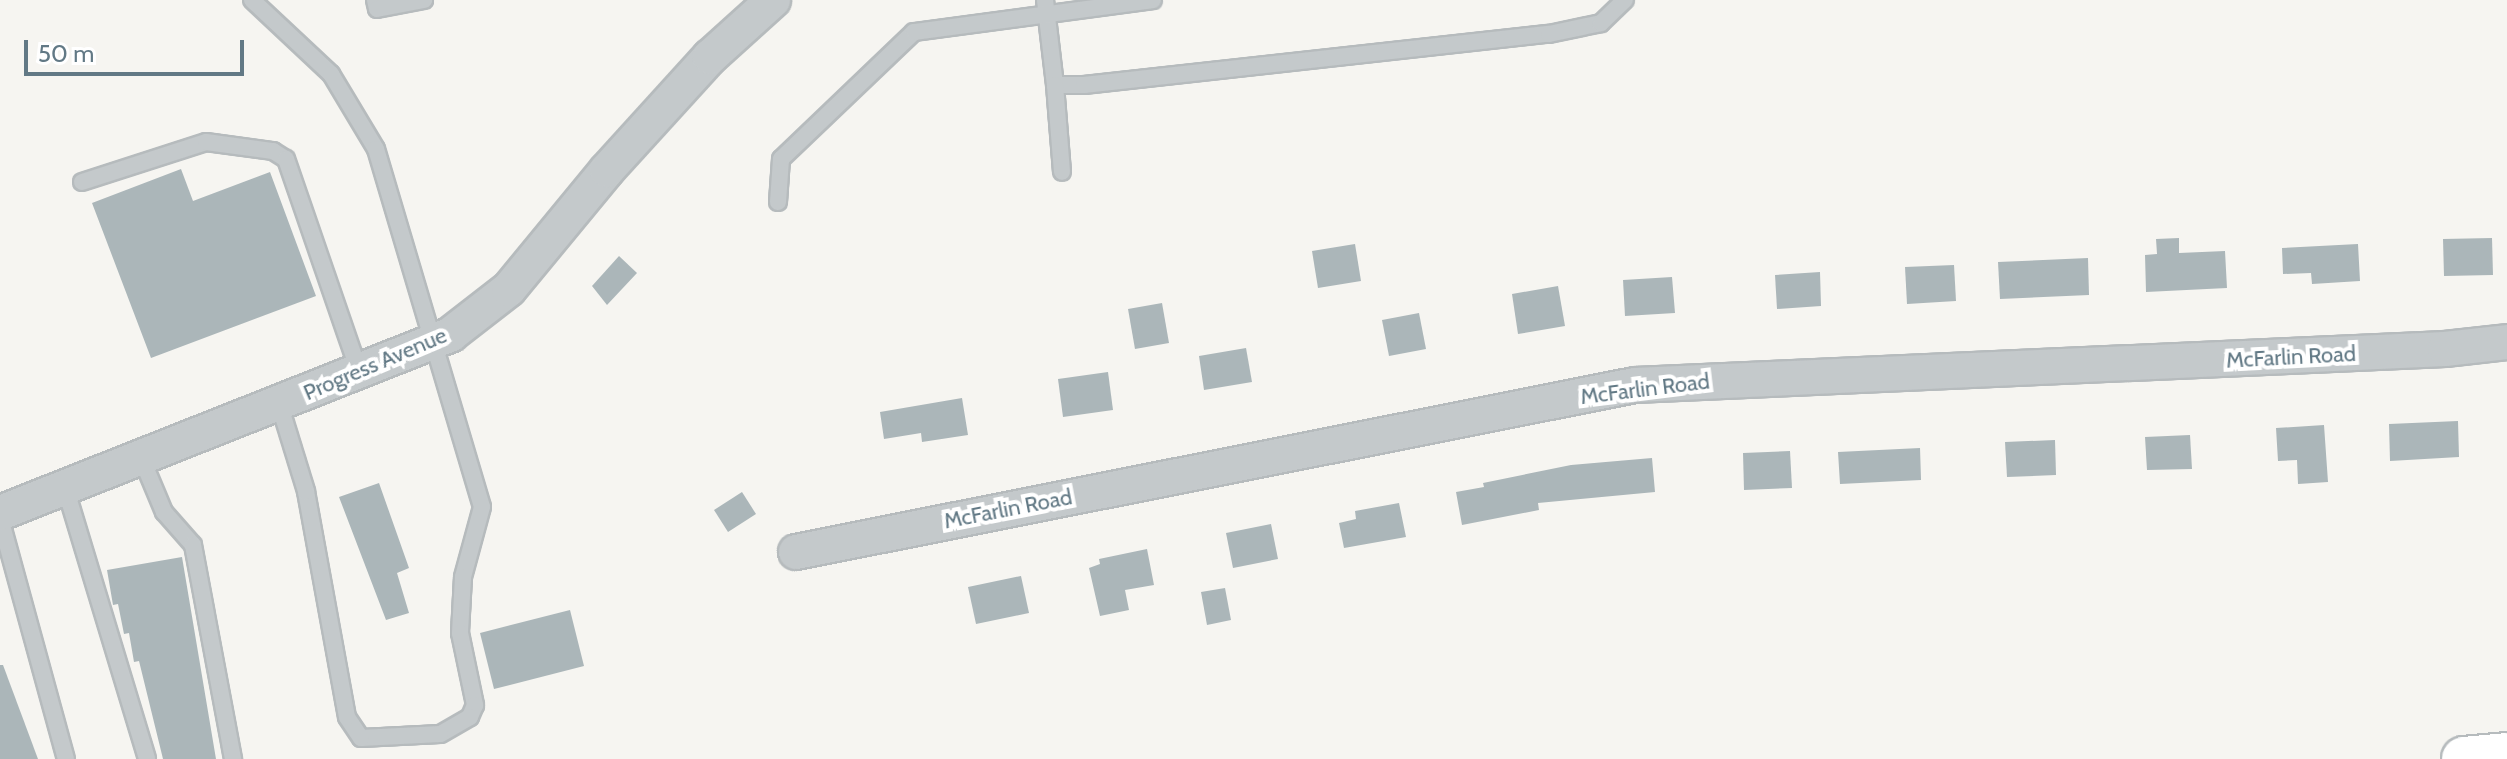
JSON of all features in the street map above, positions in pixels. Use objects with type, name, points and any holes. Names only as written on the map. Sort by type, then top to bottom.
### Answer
[{"type":"street","name":"Progress Avenue","points":[[1,510],[451,334],[509,289],[607,170],[710,57],[773,0]]},
{"type":"street","name":"McFarlin Road","points":[[796,552],[1635,385],[2398,352],[2507,342]]},
{"type":"lane","points":[[252,0],[331,74],[376,149],[430,342],[482,507],[463,577],[460,633],[475,705],[470,717],[440,734],[361,738],[347,717],[306,491],[279,403]]},
{"type":"lane","points":[[375,0],[377,9],[424,0]]},
{"type":"lane","points":[[778,202],[781,159],[914,32],[1046,5],[1153,0]]},
{"type":"lane","points":[[1055,85],[1549,34],[1601,23],[1625,0]]},
{"type":"lane","points":[[1046,5],[1062,172]]},
{"type":"lane","points":[[82,182],[206,142],[249,146],[286,159],[359,371]]},
{"type":"lane","points":[[141,457],[164,512],[193,545],[233,759]]},
{"type":"lane","points":[[65,487],[147,759]]},
{"type":"lane","points":[[1,510],[66,759]]},
{"type":"building","points":[[181,169],[193,201],[270,172],[316,296],[151,358],[92,203]]},
{"type":"building","points":[[2179,238],[2179,253],[2225,251],[2227,288],[2146,292],[2145,255],[2157,254],[2156,239]]},
{"type":"building","points":[[2492,238],[2493,275],[2444,276],[2443,239]]},
{"type":"building","points":[[1355,244],[1361,281],[1318,288],[1312,251]]},
{"type":"building","points":[[2358,244],[2360,281],[2312,284],[2311,273],[2283,274],[2282,248]]},
{"type":"building","points":[[619,256],[637,273],[607,305],[592,286]]},
{"type":"building","points":[[2088,258],[2089,295],[2000,299],[1998,262]]},
{"type":"building","points":[[1954,265],[1956,301],[1907,304],[1905,267]]},
{"type":"building","points":[[1820,272],[1821,306],[1777,309],[1775,275]]},
{"type":"building","points":[[1672,277],[1675,313],[1625,316],[1623,280]]},
{"type":"building","points":[[1558,286],[1565,326],[1518,334],[1512,294]]},
{"type":"building","points":[[1162,303],[1169,343],[1135,349],[1128,309]]},
{"type":"building","points":[[1419,313],[1426,349],[1389,356],[1382,320]]},
{"type":"building","points":[[1246,348],[1252,382],[1204,390],[1199,356]]},
{"type":"building","points":[[1108,372],[1113,410],[1063,417],[1058,379]]},
{"type":"building","points":[[962,398],[968,435],[922,442],[921,433],[884,439],[880,412]]},
{"type":"building","points":[[2458,421],[2459,457],[2390,461],[2389,424]]},
{"type":"building","points":[[2324,425],[2328,482],[2298,484],[2297,460],[2278,461],[2276,428]]},
{"type":"building","points":[[2190,435],[2192,469],[2147,470],[2145,437]]},
{"type":"building","points":[[2055,440],[2056,475],[2007,477],[2005,442]]},
{"type":"building","points":[[1920,448],[1921,480],[1840,484],[1838,452]]},
{"type":"building","points":[[1790,451],[1792,488],[1744,490],[1743,453]]},
{"type":"building","points":[[1652,458],[1655,492],[1538,503],[1539,510],[1462,525],[1456,492],[1484,487],[1483,483],[1571,465]]},
{"type":"building","points":[[379,483],[409,568],[397,573],[409,613],[386,620],[339,497]]},
{"type":"building","points":[[742,492],[756,514],[728,532],[714,510]]},
{"type":"building","points":[[1399,503],[1406,537],[1344,548],[1339,523],[1356,519],[1355,511]]},
{"type":"building","points":[[1271,524],[1278,559],[1233,568],[1226,533]]},
{"type":"building","points":[[1147,549],[1154,585],[1125,590],[1129,610],[1100,616],[1089,568],[1100,564],[1099,559]]},
{"type":"building","points":[[182,557],[216,759],[163,759],[139,661],[134,662],[129,633],[124,634],[118,604],[113,605],[107,570]]},
{"type":"building","points":[[1021,576],[1029,613],[976,624],[968,587]]},
{"type":"building","points":[[1225,588],[1231,620],[1207,625],[1201,592]]},
{"type":"building","points":[[570,610],[584,666],[494,689],[480,633]]},
{"type":"building","points":[[0,665],[3,665],[38,759],[0,759]]}]
